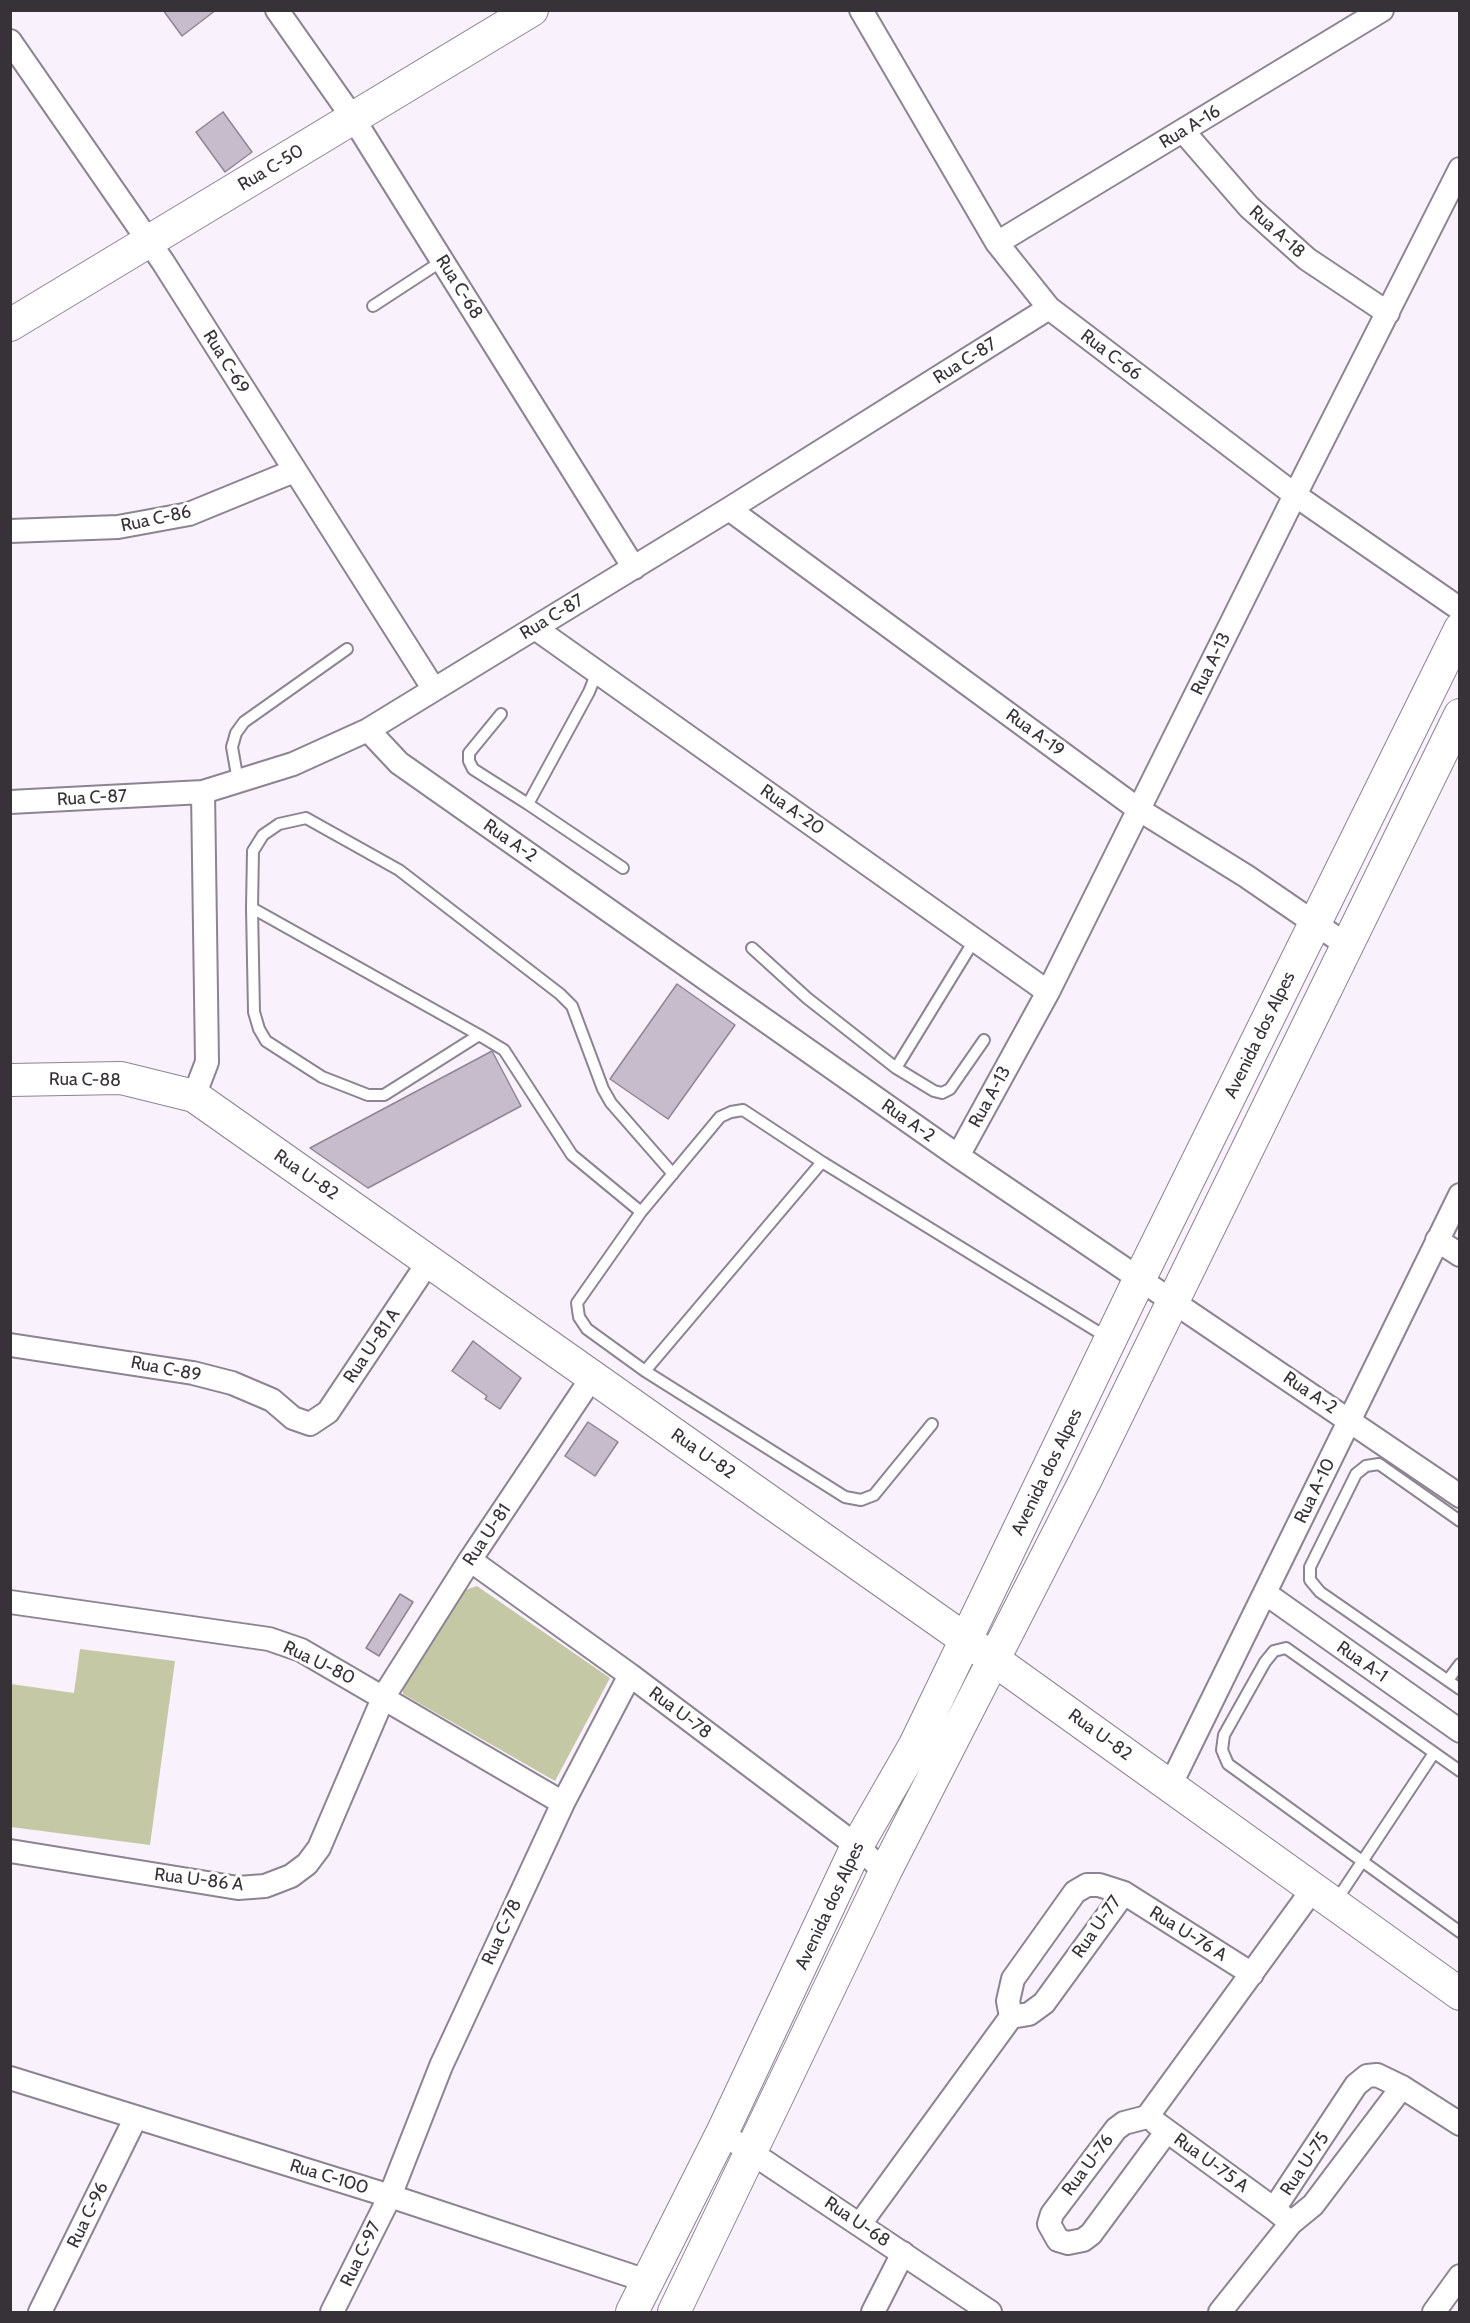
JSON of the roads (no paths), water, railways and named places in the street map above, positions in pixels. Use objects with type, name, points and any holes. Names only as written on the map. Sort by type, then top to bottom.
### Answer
[{"type":"main road","name":"Rua C-50","points":[[10,325],[532,10]]},
{"type":"main road","name":"Avenida dos Alpes","points":[[632,2313],[722,2133],[857,1846],[915,1745],[1139,1280],[1460,629]]},
{"type":"main road","name":"Avenida dos Alpes","points":[[674,2313],[885,1872],[994,1660],[1348,946],[1452,751],[1460,715]]},
{"type":"main road","name":"Rua C-88","points":[[10,1080],[121,1078],[194,1096]]},
{"type":"main road","name":"Rua U-82","points":[[194,1096],[966,1640],[1460,1994]]},
{"type":"street","name":"Rua C-68","points":[[278,10],[353,118],[634,568]]},
{"type":"street","name":"Rua C-66","points":[[861,10],[997,243],[1049,308],[1295,495],[1460,609]]},
{"type":"street","name":"Rua A-16","points":[[997,243],[1382,10]]},
{"type":"street","name":"Rua C-69","points":[[10,41],[150,242],[433,688]]},
{"type":"street","name":"Rua A-18","points":[[1183,131],[1249,207],[1299,252],[1388,313]]},
{"type":"street","name":"Rua A-13","points":[[958,1156],[1048,992],[1460,169]]},
{"type":"street","name":"Rua C-87","points":[[10,802],[203,792],[293,764],[368,730],[433,688],[634,568],[1049,308]]},
{"type":"street","name":"Rua C-86","points":[[10,531],[118,527],[189,514],[294,471]]},
{"type":"street","name":"Rua A-19","points":[[729,509],[1138,809],[1246,876],[1348,946]]},
{"type":"street","name":"Rua A-20","points":[[535,628],[1048,992]]},
{"type":"street","name":"Rua A-2","points":[[368,730],[399,763],[958,1156],[1460,1496]]},
{"type":"street","points":[[194,1096],[207,1062],[203,792]]},
{"type":"street","name":"Rua A-10","points":[[1170,1786],[1460,1195]]},
{"type":"street","points":[[1437,1240],[1460,1255]]},
{"type":"street","name":"Rua U-81 A","points":[[310,1424],[328,1412],[429,1261]]},
{"type":"street","name":"Rua C-89","points":[[10,1345],[116,1359],[202,1375],[232,1383],[272,1400],[293,1418],[310,1424]]},
{"type":"street","name":"Rua U-81","points":[[384,1696],[470,1560],[593,1377]]},
{"type":"street","name":"Rua U-78","points":[[470,1560],[630,1675],[857,1846],[885,1872]]},
{"type":"street","name":"Rua A-1","points":[[1265,1593],[1460,1731]]},
{"type":"street","name":"Rua U-80","points":[[10,1602],[268,1639],[301,1650],[384,1696],[562,1803]]},
{"type":"street","name":"Rua C-78","points":[[390,2196],[441,2066],[562,1803],[630,1675]]},
{"type":"street","name":"Rua U-86 A","points":[[10,1851],[238,1887],[265,1886],[291,1876],[307,1864],[319,1848],[384,1696]]},
{"type":"street","name":"Rua U-77","points":[[1087,1885],[1099,1885],[1124,1893],[1044,2003],[1029,2014],[1011,2017],[1008,2001],[1013,1979],[1075,1892],[1087,1885]]},
{"type":"street","name":"Rua U-76 A","points":[[1124,1893],[1252,1974]]},
{"type":"street","points":[[1147,2117],[1252,1974],[1324,1896]]},
{"type":"street","points":[[860,2224],[1011,2017]]},
{"type":"street","name":"Rua U-75","points":[[1377,2075],[1402,2086],[1326,2192],[1282,2216],[1356,2085],[1367,2076],[1377,2075]]},
{"type":"street","name":"Rua C-100","points":[[10,2078],[390,2196],[647,2281]]},
{"type":"street","points":[[1402,2086],[1460,2124]]},
{"type":"street","name":"Rua C-96","points":[[40,2313],[136,2117]]},
{"type":"street","name":"Rua U-76","points":[[1147,2117],[1125,2123],[1116,2129],[1052,2214],[1048,2224],[1058,2240],[1068,2243],[1083,2240],[1091,2234],[1167,2131]]},
{"type":"street","name":"Rua U-75 A","points":[[1147,2117],[1282,2216]]},
{"type":"street","name":"Rua U-68","points":[[722,2133],[986,2311]]},
{"type":"street","name":"Rua C-97","points":[[332,2313],[390,2196]]},
{"type":"street","points":[[1220,2313],[1282,2216]]},
{"type":"street","points":[[873,2313],[903,2253]]},
{"type":"street","points":[[1434,2313],[1460,2276]]},
{"type":"lane","points":[[373,306],[442,261]]},
{"type":"lane","points":[[238,781],[232,747],[236,733],[244,722],[347,649]]},
{"type":"lane","points":[[528,804],[589,692],[597,672]]},
{"type":"lane","points":[[501,714],[469,753],[469,761],[473,769],[623,868]]},
{"type":"lane","points":[[479,1035],[384,1095],[368,1095],[322,1077],[266,1041],[259,1029],[254,1012],[252,908],[253,851],[263,835],[279,824],[306,818],[399,870],[572,1006],[603,1089],[611,1102],[673,1174]]},
{"type":"lane","points":[[252,908],[504,1050],[572,1155],[641,1212]]},
{"type":"lane","points":[[896,1068],[975,939]]},
{"type":"lane","points":[[752,948],[807,998],[896,1068],[942,1093],[950,1089],[984,1040]]},
{"type":"lane","points":[[932,1424],[874,1495],[861,1500],[845,1497],[645,1371],[587,1329],[579,1317],[577,1303],[641,1212],[720,1117],[743,1110],[822,1162],[1111,1340]]},
{"type":"lane","points":[[645,1371],[822,1162]]},
{"type":"lane","points":[[1460,1521],[1379,1464],[1366,1466],[1356,1474],[1310,1567],[1310,1580],[1320,1592],[1460,1689]]},
{"type":"lane","points":[[1460,1771],[1286,1648],[1274,1651],[1265,1662],[1224,1735],[1222,1750],[1228,1764],[1460,1932]]},
{"type":"lane","points":[[1448,1680],[1460,1664]]},
{"type":"lane","points":[[1324,1896],[1362,1863],[1434,1753]]}]
